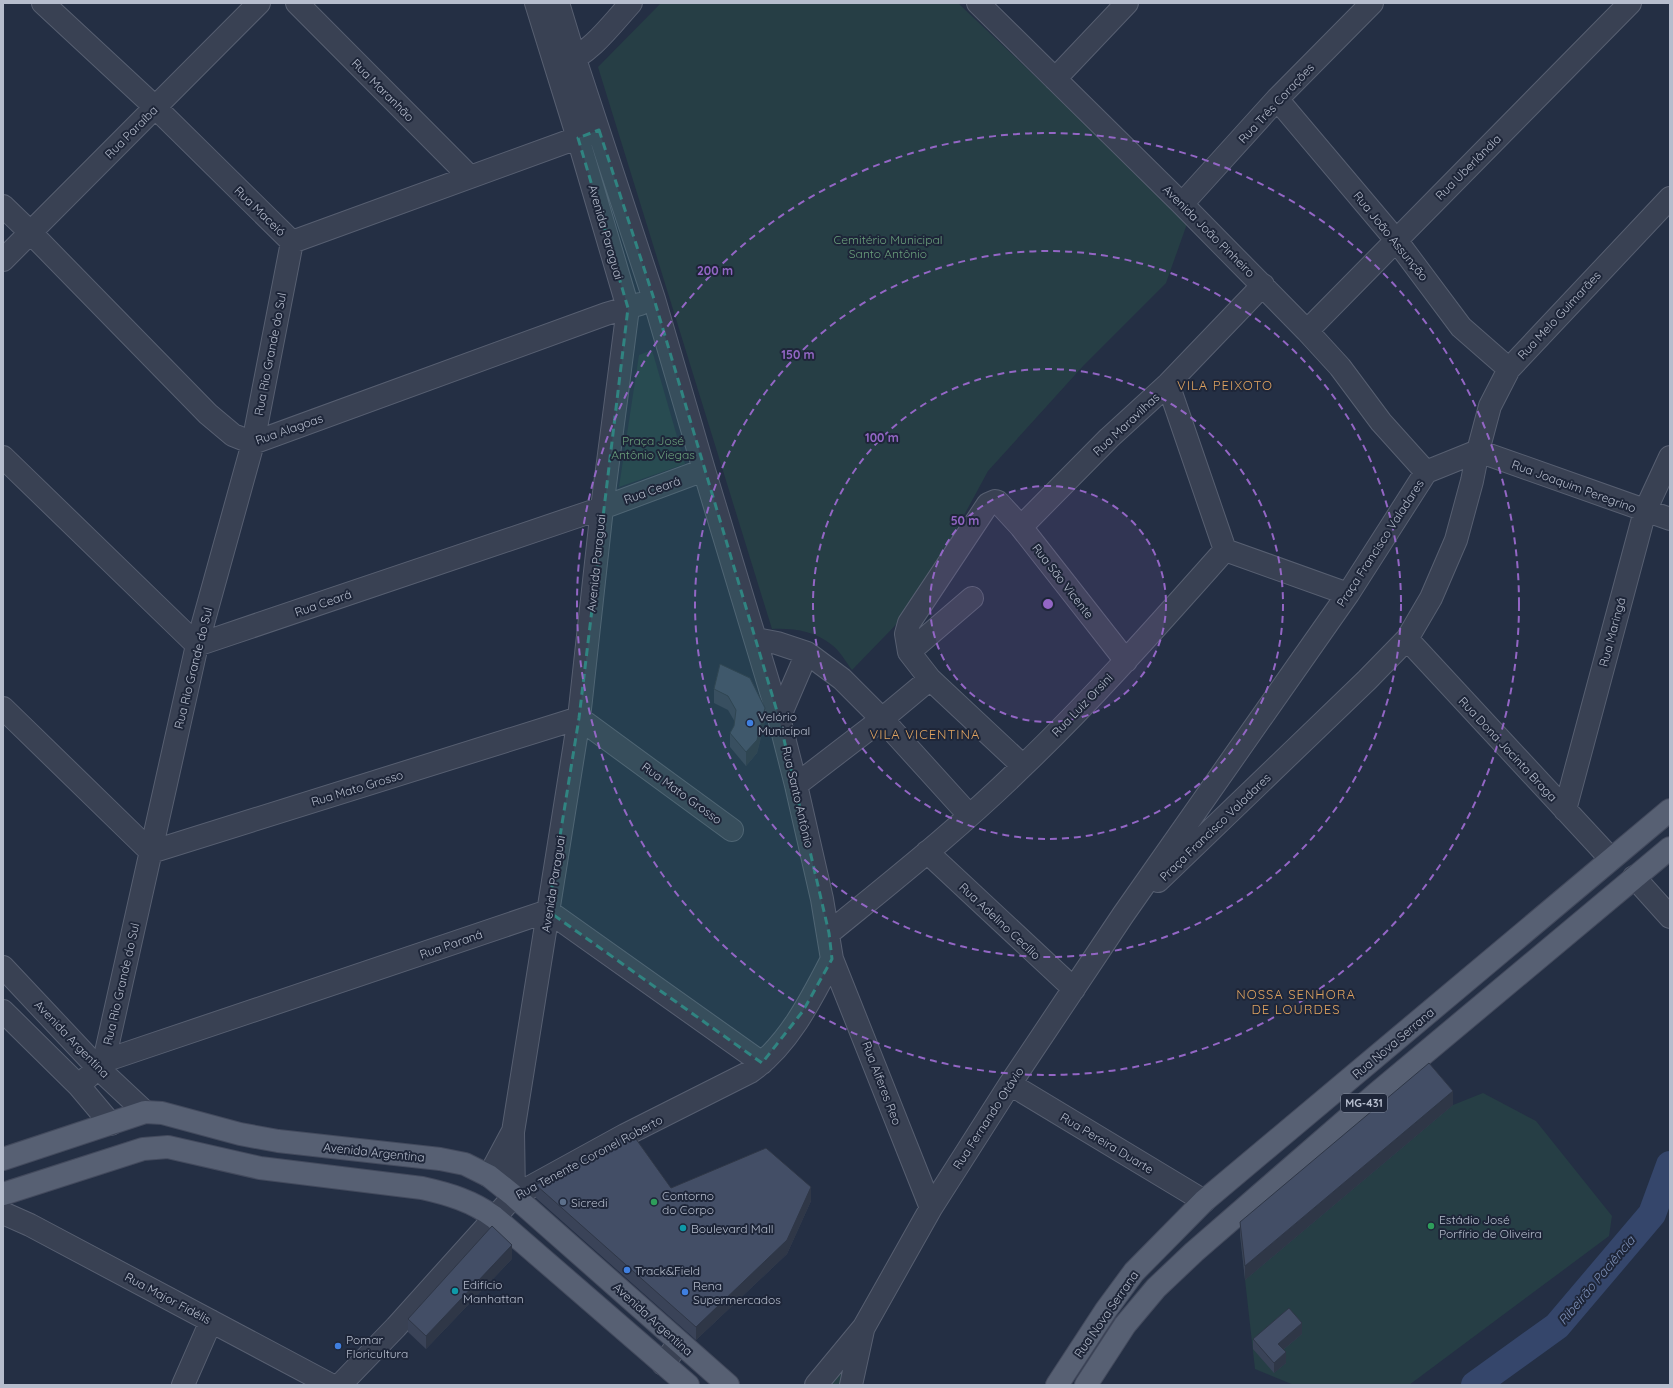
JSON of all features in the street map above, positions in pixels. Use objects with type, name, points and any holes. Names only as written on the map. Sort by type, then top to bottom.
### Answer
[{"type":"main road","name":"Rua Nova Serrana","points":[[1057,1385],[1106,1310],[1134,1272],[1204,1201],[1670,810]]},
{"type":"main road","name":"Rua Nova Serrana","points":[[1086,1385],[1125,1325],[1156,1288],[1194,1252],[1377,1093],[1670,848]]},
{"type":"main road","name":"Avenida Argentina","points":[[145,1112],[162,1113],[240,1134],[278,1141],[440,1159],[465,1164],[489,1176],[514,1196],[728,1385]]},
{"type":"main road","points":[[3,1159],[145,1112]]},
{"type":"main road","points":[[3,1194],[143,1149],[168,1147],[260,1168],[422,1188],[449,1194],[480,1207],[494,1217],[688,1385]]},
{"type":"street","name":"Rua Maceió","points":[[43,3],[155,107],[292,242],[599,130]]},
{"type":"street","name":"Rua Paraíba","points":[[3,260],[32,233],[259,3]]},
{"type":"street","name":"Rua Maranhão","points":[[297,3],[470,177]]},
{"type":"street","name":"Avenida Paraguai","points":[[536,3],[599,130],[654,299]]},
{"type":"street","name":"Avenida Paraguai","points":[[514,1196],[513,1132],[579,718],[602,508],[628,308],[578,138],[558,3]]},
{"type":"street","points":[[566,63],[589,48],[631,3]]},
{"type":"street","name":"Avenida João Pinheiro","points":[[978,3],[1182,204],[1307,330],[1340,367],[1381,422],[1426,472]]},
{"type":"street","points":[[1055,79],[1127,3]]},
{"type":"street","name":"Rua Três Corações","points":[[1182,204],[1277,99],[1372,3]]},
{"type":"street","name":"Rua Uberlândia","points":[[1307,330],[1630,3]]},
{"type":"street","name":"Rua João Assunção","points":[[1277,99],[1396,240],[1461,326],[1509,369]]},
{"type":"street","name":"Rua Melo Guimarães","points":[[1478,451],[1490,406],[1509,369],[1670,198]]},
{"type":"street","name":"Rua Alagoas","points":[[3,206],[32,233],[208,414],[233,435],[253,443],[606,314],[628,308]]},
{"type":"street","name":"Rua Rio Grande do Sul","points":[[101,1064],[151,852],[197,645],[253,443],[292,242]]},
{"type":"street","name":"Rua Maravilhas","points":[[1021,527],[1109,438],[1168,384],[1263,285]]},
{"type":"street","points":[[628,308],[654,299],[704,470]]},
{"type":"street","points":[[1168,384],[1225,550],[1348,594]]},
{"type":"street","name":"Praça Francisco Valadares","points":[[1123,915],[1348,594],[1426,472],[1478,451]]},
{"type":"street","name":"Praça Francisco Valadares","points":[[1123,915],[1367,680],[1407,639],[1431,598],[1456,540],[1472,481],[1478,451]]},
{"type":"street","name":"Rua Joaquim Peregrino","points":[[1478,451],[1670,519]]},
{"type":"street","points":[[3,457],[197,645]]},
{"type":"street","name":"Rua Maringá","points":[[1564,810],[1645,511],[1670,457]]},
{"type":"street","name":"Rua Ceará","points":[[197,645],[602,508],[704,470]]},
{"type":"street","name":"Rua Santo Antônio","points":[[704,470],[779,718],[796,784],[829,933],[832,959]]},
{"type":"street","name":"Rua São Vicente","points":[[909,652],[906,634],[909,623],[983,509],[992,502],[998,502],[1021,527],[1126,661]]},
{"type":"street","name":"Rua Luiz Orsini","points":[[829,933],[927,852],[1023,766],[1126,661],[1225,550]]},
{"type":"street","points":[[972,598],[909,652],[930,679],[1023,766]]},
{"type":"street","points":[[756,639],[777,643],[807,653],[842,679],[882,719],[969,815]]},
{"type":"street","name":"Rua Dona Jacinta Braga","points":[[1407,639],[1611,859]]},
{"type":"street","points":[[779,718],[807,653]]},
{"type":"street","points":[[796,784],[882,719],[930,679]]},
{"type":"street","points":[[3,708],[151,852]]},
{"type":"street","name":"Rua Mato Grosso","points":[[151,852],[579,718],[732,830]]},
{"type":"street","name":"Rua Adelino Cecílio","points":[[927,852],[1074,989]]},
{"type":"street","points":[[1634,877],[1670,917]]},
{"type":"street","points":[[548,910],[762,1063],[804,1011],[832,959]]},
{"type":"street","name":"Rua Paraná","points":[[101,1064],[548,910]]},
{"type":"street","name":"Rua Fernando Otávio","points":[[864,1327],[930,1208],[1010,1084],[1123,915]]},
{"type":"street","name":"Rua Alferes Reo","points":[[832,959],[930,1208]]},
{"type":"street","name":"Avenida Argentina","points":[[3,967],[101,1064],[145,1112]]},
{"type":"street","points":[[3,1012],[79,1086],[111,1124]]},
{"type":"street","name":"Rua Tenente Coronel Roberto","points":[[340,1385],[396,1327],[514,1196],[625,1135],[750,1072],[762,1063]]},
{"type":"street","points":[[79,1086],[101,1064]]},
{"type":"street","name":"Rua Pereira Duarte","points":[[1010,1084],[1204,1201]]},
{"type":"street","name":"Avenida Paraguai","points":[[489,1176],[513,1132]]},
{"type":"street","name":"Rua Major Fidélis","points":[[3,1213],[30,1225],[331,1385]]},
{"type":"street","points":[[183,1385],[211,1321]]},
{"type":"street","points":[[816,1385],[864,1327]]},
{"type":"street","points":[[851,1385],[864,1327]]},
{"type":"street","points":[[663,1364],[679,1343]]},
{"type":"highlighted area","points":[[599,130],[654,299],[779,718],[829,933],[832,959],[803,1011],[762,1063],[548,911],[579,718],[628,308],[578,138]]},
{"type":"green space","name":"Cemitério Municipal Santo Antônio","points":[[661,3],[958,3],[1188,221],[1166,283],[1084,365],[988,471],[916,604],[852,670],[835,647],[818,636],[804,631],[772,629],[598,67]]},
{"type":"green space","name":"Praça José Antônio Viegas","points":[[652,350],[685,464],[619,487],[639,355]]},
{"type":"green space","name":"Estádio José Porfírio de Oliveira","points":[[1429,1076],[1453,1105],[1483,1093],[1536,1121],[1612,1216],[1609,1236],[1409,1385],[1294,1385],[1255,1369],[1240,1235]]},
{"type":"green space","points":[[856,1344],[845,1385],[825,1385]]},
{"type":"building","name":"Velório Municipal","points":[[720,664],[750,678],[765,708],[757,740],[746,752],[730,733],[734,726],[736,710],[728,696],[714,689]]},
{"type":"building","points":[[1429,1063],[1453,1091],[1245,1266],[1240,1222]]},
{"type":"building","name":"Boulevard Mall","points":[[631,1132],[671,1188],[766,1148],[811,1187],[787,1240],[696,1327],[536,1185]]},
{"type":"building","name":"Edifício Manhattan","points":[[492,1226],[512,1245],[426,1336],[408,1319]]},
{"type":"building","points":[[1289,1308],[1302,1323],[1278,1344],[1286,1352],[1274,1363],[1253,1339]]},
{"type":"waterway","name":"Ribeirão Paciência","points":[[1475,1385],[1557,1326],[1652,1214],[1670,1165]]},
{"type":"place","name":"Velório Municipal","points":[[750,723]]},
{"type":"place","name":"Sicredi","points":[[563,1202]]},
{"type":"place","name":"Contorno do Corpo","points":[[654,1202]]},
{"type":"place","name":"Estádio José Porfírio de Oliveira","points":[[1431,1226]]},
{"type":"place","name":"Boulevard Mall","points":[[683,1228]]},
{"type":"place","name":"Track&Field","points":[[627,1270]]},
{"type":"place","name":"Edifício Manhattan","points":[[455,1291]]},
{"type":"place","name":"Rena Supermercados","points":[[685,1292]]},
{"type":"place","name":"Pomar Floricultura","points":[[338,1346]]},
{"type":"district","name":"VILA PEIXOTO","points":[[1225,385]]},
{"type":"district","name":"VILA VICENTINA","points":[[925,734]]},
{"type":"district","name":"NOSSA SENHORA DE LOURDES","points":[[1296,1002]]}]
